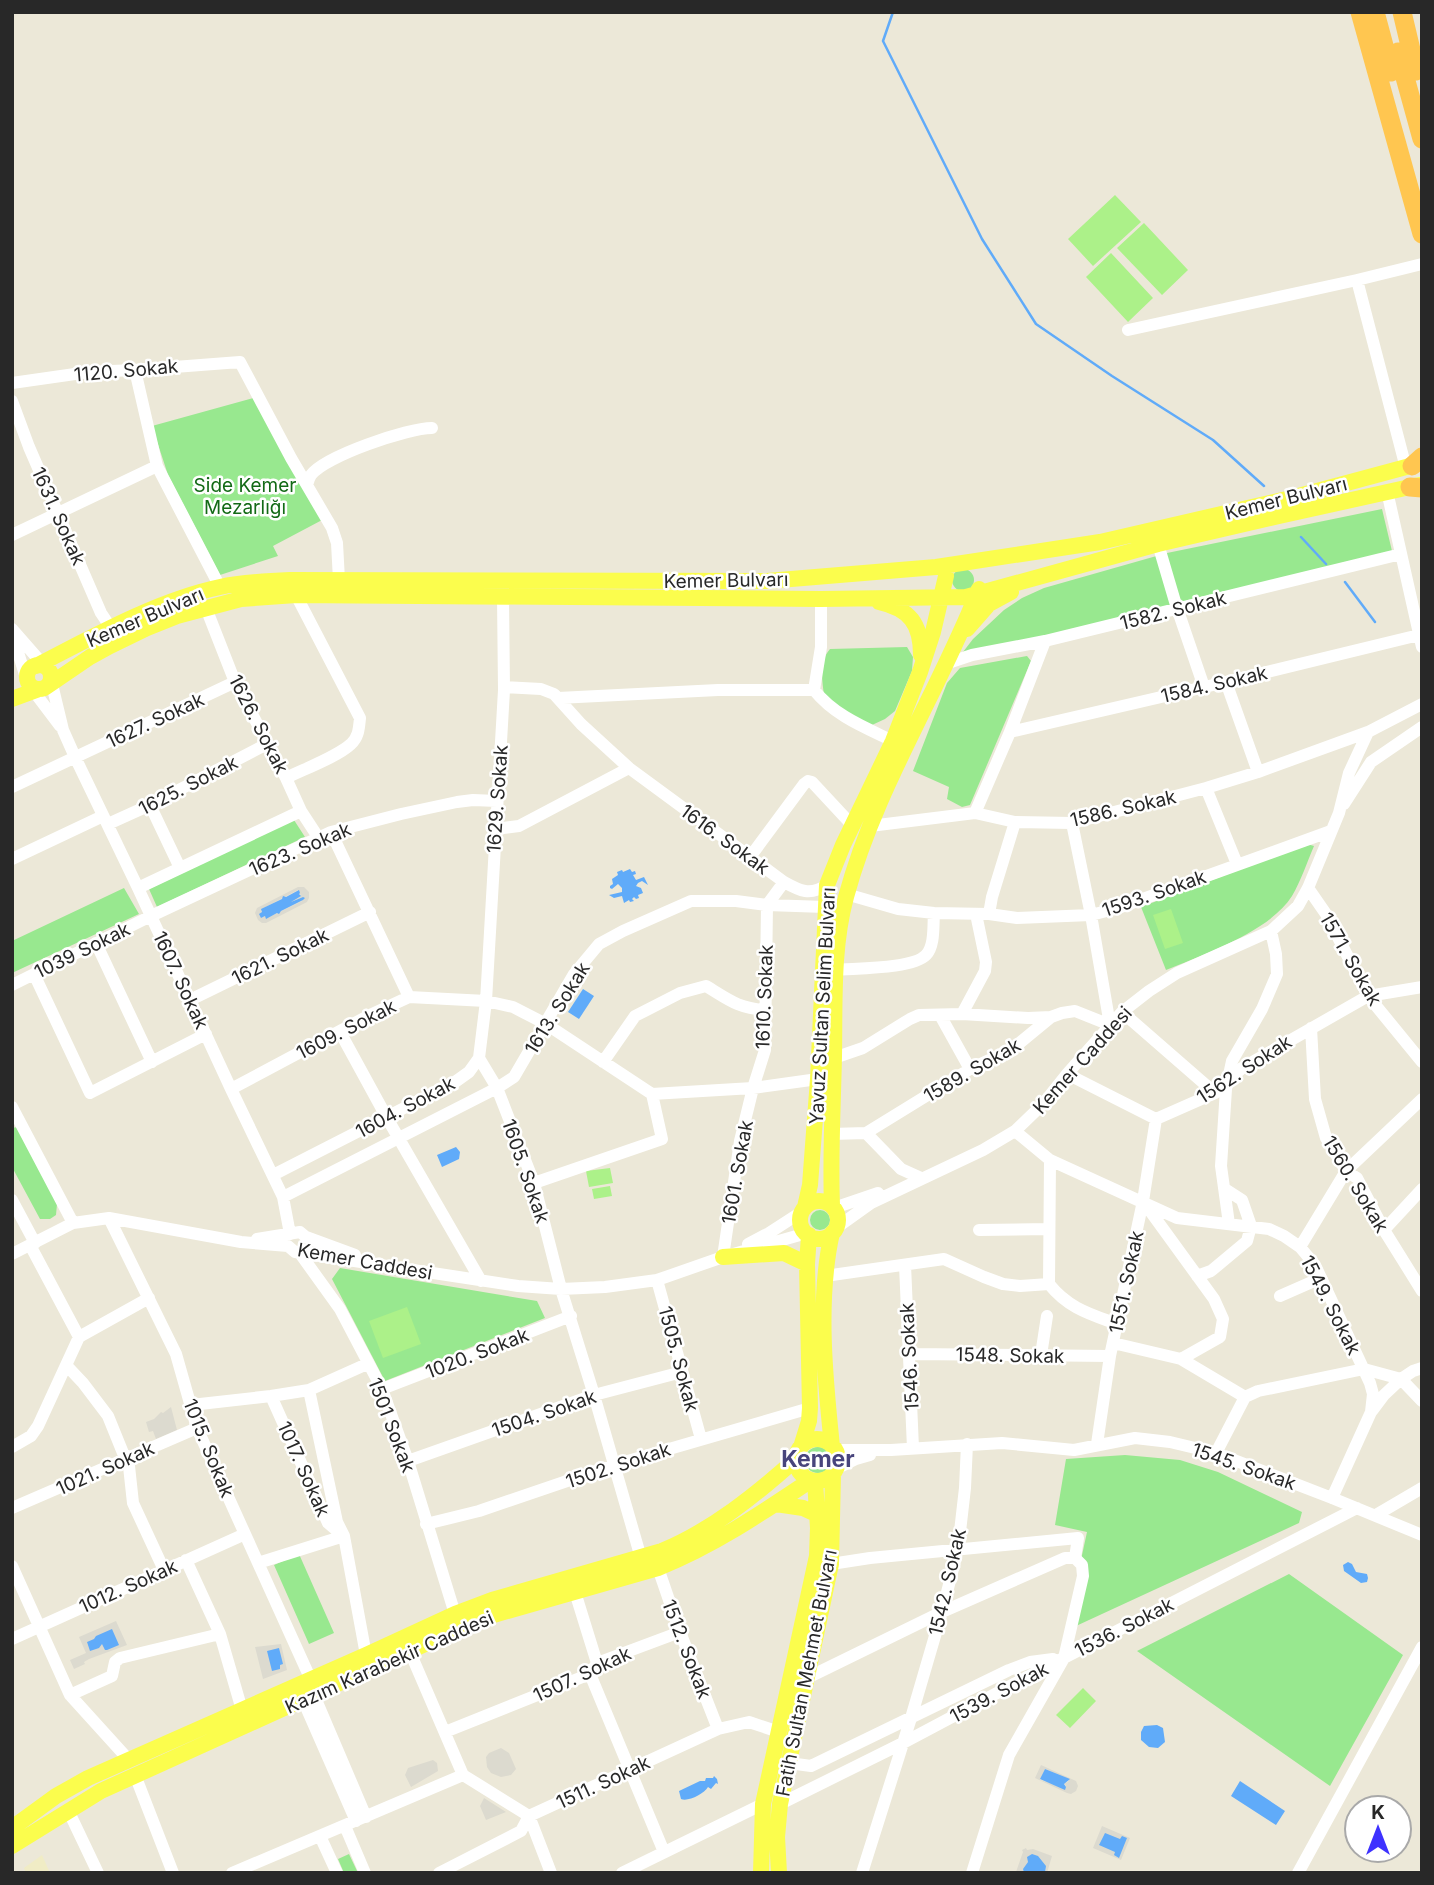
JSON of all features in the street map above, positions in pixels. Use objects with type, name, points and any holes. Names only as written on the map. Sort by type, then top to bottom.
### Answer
[{"type":"highway","points":[[1360,12],[1422,234]]},
{"type":"highway","points":[[1375,12],[1422,183]]},
{"type":"highway","points":[[1387,12],[1422,139]]},
{"type":"highway","points":[[1402,12],[1422,92]]},
{"type":"main road","name":"Kemer Bulvarı","points":[[36,677],[90,657],[177,616],[242,598],[296,595],[941,598],[1035,579],[1158,544],[1387,492],[1416,473]]},
{"type":"main road","name":"Kemer Bulvarı","points":[[12,699],[36,677],[111,628],[191,594],[251,582],[767,581],[891,571],[1100,542],[1416,473]]},
{"type":"main road","points":[[962,562],[978,569],[981,581],[974,593],[960,597],[950,592],[946,576],[952,566],[962,562]]},
{"type":"main road","name":"Yavuz Sultan Selim Bulvarı","points":[[804,1209],[810,1185],[818,1079],[827,885],[852,825],[893,741],[920,672],[946,576]]},
{"type":"main road","points":[[954,644],[989,604],[1035,579]]},
{"type":"main road","name":"Yavuz Sultan Selim Bulvarı","points":[[833,1207],[831,1134],[835,970],[846,894],[870,826],[954,644],[974,593]]},
{"type":"main road","points":[[863,598],[893,605],[913,621],[921,636],[920,672]]},
{"type":"main road","points":[[808,1234],[810,1408],[809,1422],[799,1452],[798,1469],[813,1480],[823,1480],[834,1472],[838,1460],[834,1448],[825,1343],[825,1276],[838,1218],[833,1207],[820,1201],[809,1204],[804,1209],[801,1223],[808,1234],[822,1238],[834,1231]]},
{"type":"main road","points":[[723,1257],[784,1253],[807,1264]]},
{"type":"main road","points":[[799,1452],[813,1440],[820,1440],[834,1448]]},
{"type":"main road","name":"Kazım Karabekir Caddesi","points":[[12,1828],[77,1784],[128,1759],[242,1710],[309,1691],[366,1655],[455,1614],[492,1600],[662,1551],[699,1533],[770,1482],[799,1452]]},
{"type":"main road","name":"Fatih Sultan Mehmet Bulvarı","points":[[779,1873],[772,1804],[789,1763],[831,1564],[834,1472]]},
{"type":"main road","name":"Kazım Karabekir Caddesi","points":[[12,1846],[101,1791],[309,1691],[491,1616],[658,1568],[712,1544],[813,1480]]},
{"type":"main road","name":"Fatih Sultan Mehmet Bulvarı","points":[[761,1873],[772,1804],[779,1732],[817,1556],[817,1514],[813,1480]]},
{"type":"main road","points":[[776,1504],[803,1508],[817,1514]]},
{"type":"street","points":[[1128,330],[1422,264]]},
{"type":"street","points":[[1357,280],[1416,473]]},
{"type":"street","name":"1120. Sokak","points":[[12,383],[89,372],[240,362],[307,485]]},
{"type":"street","points":[[135,370],[157,466],[220,587]]},
{"type":"street","name":"1631. Sokak","points":[[12,401],[29,447],[101,613],[111,628]]},
{"type":"street","points":[[339,580],[337,543],[332,528],[307,485],[311,475],[339,455],[412,430],[432,428]]},
{"type":"street","points":[[12,535],[157,466]]},
{"type":"street","points":[[1387,492],[1420,641]]},
{"type":"street","points":[[1158,544],[1204,687]]},
{"type":"street","name":"1582. Sokak","points":[[945,664],[972,655],[1045,641],[1401,554]]},
{"type":"street","points":[[286,778],[353,743],[359,731],[360,718],[296,595]]},
{"type":"street","name":"1629. Sokak","points":[[486,1001],[504,687],[503,597]]},
{"type":"street","points":[[821,599],[821,647],[814,690],[839,714],[893,741]]},
{"type":"street","name":"1626. Sokak","points":[[206,608],[235,682],[301,811],[318,837]]},
{"type":"street","points":[[12,631],[36,677]]},
{"type":"street","points":[[12,631],[36,677]]},
{"type":"street","points":[[975,813],[1045,641]]},
{"type":"street","name":"1584. Sokak","points":[[1010,732],[1420,641]]},
{"type":"street","name":"1607. Sokak","points":[[36,677],[63,730]]},
{"type":"street","name":"1607. Sokak","points":[[36,677],[283,1197]]},
{"type":"street","name":"1627. Sokak","points":[[12,787],[235,682]]},
{"type":"street","points":[[1226,682],[1258,772]]},
{"type":"street","points":[[504,687],[541,689],[558,698],[718,690],[814,690]]},
{"type":"street","name":"1616. Sokak","points":[[558,698],[581,724],[629,768],[784,882],[796,889],[813,892],[827,885]]},
{"type":"street","points":[[1368,732],[1422,704]]},
{"type":"street","name":"Kemer Caddesi","points":[[834,1231],[871,1203],[983,1150],[1015,1131],[1043,1104],[1122,1012],[1177,973],[1271,931],[1297,906],[1308,888],[1339,813],[1371,762],[1422,727]]},
{"type":"street","name":"1586. Sokak","points":[[870,826],[975,813],[1014,821],[1072,823],[1206,788],[1368,732]]},
{"type":"street","name":"Kemer Caddesi","points":[[1339,813],[1349,774],[1368,732]]},
{"type":"street","name":"1625. Sokak","points":[[12,859],[150,805],[267,744]]},
{"type":"street","points":[[495,829],[519,826],[629,768]]},
{"type":"street","points":[[750,857],[808,781],[812,782],[852,825]]},
{"type":"street","points":[[1206,788],[1237,864]]},
{"type":"street","name":"1623. Sokak","points":[[151,916],[331,832],[457,802],[497,801]]},
{"type":"street","points":[[150,805],[180,868]]},
{"type":"street","points":[[138,888],[301,811]]},
{"type":"street","points":[[962,1014],[985,971],[983,914],[992,897],[1014,821]]},
{"type":"street","points":[[1072,823],[1110,1025]]},
{"type":"street","name":"1593. Sokak","points":[[846,894],[898,909],[934,913],[1017,918],[1091,915],[1118,908],[1331,831]]},
{"type":"street","points":[[331,832],[409,997]]},
{"type":"street","points":[[767,905],[784,882]]},
{"type":"street","name":"1571. Sokak","points":[[1308,888],[1326,914],[1368,996],[1417,1048],[1422,1062]]},
{"type":"street","name":"1613. Sokak","points":[[283,1197],[514,1077],[574,974],[599,944],[623,931],[691,901],[825,907]]},
{"type":"street","name":"1610. Sokak","points":[[752,1088],[765,1050],[767,905]]},
{"type":"street","name":"1621. Sokak","points":[[190,1000],[370,912]]},
{"type":"street","points":[[835,970],[911,964],[927,955],[933,940],[934,913]]},
{"type":"street","name":"1039 Sokak","points":[[12,985],[151,916]]},
{"type":"street","points":[[1229,1224],[1221,1166],[1227,1082],[1232,1060],[1262,1009],[1277,974],[1271,931]]},
{"type":"street","points":[[96,943],[152,1062]]},
{"type":"street","points":[[34,974],[90,1093],[206,1034]]},
{"type":"street","points":[[603,1062],[635,1016],[680,993],[706,986],[730,1002],[765,1010]]},
{"type":"street","name":"1562. Sokak","points":[[1156,1119],[1214,1093],[1242,1068],[1368,996],[1422,986]]},
{"type":"street","name":"1609. Sokak","points":[[231,1088],[409,997],[486,1001],[513,1007],[546,1024],[652,1094]]},
{"type":"street","points":[[479,1058],[486,1001]]},
{"type":"street","points":[[834,1058],[863,1048],[919,1015],[962,1014],[1028,1018],[1051,1017],[1075,1011],[1110,1025]]},
{"type":"street","points":[[1122,1012],[1214,1093]]},
{"type":"street","points":[[940,1015],[970,1069]]},
{"type":"street","name":"1589. Sokak","points":[[831,1134],[866,1133],[970,1069],[1011,1051],[1051,1017]]},
{"type":"street","name":"1560. Sokak","points":[[1311,1027],[1315,1099],[1326,1138],[1346,1171],[1357,1178],[1384,1230],[1421,1286]]},
{"type":"street","points":[[340,1032],[481,1281]]},
{"type":"street","name":"1605. Sokak","points":[[479,1058],[497,1088],[534,1183],[561,1289],[641,1558]]},
{"type":"street","name":"1604. Sokak","points":[[273,1175],[455,1082],[469,1072],[479,1058]]},
{"type":"street","points":[[1067,1074],[1156,1119]]},
{"type":"street","points":[[534,1183],[662,1139],[652,1094],[752,1088],[818,1079]]},
{"type":"street","name":"1601. Sokak","points":[[723,1257],[740,1141],[752,1088]]},
{"type":"street","points":[[1300,1247],[1346,1171],[1422,1099]]},
{"type":"street","points":[[14,1115],[73,1223]]},
{"type":"street","name":"1551. Sokak","points":[[1097,1444],[1156,1119]]},
{"type":"street","name":"1549. Sokak","points":[[1015,1131],[1050,1160],[1177,1218],[1269,1229],[1300,1247],[1315,1265],[1364,1369],[1373,1394],[1371,1412]]},
{"type":"street","points":[[866,1133],[901,1169],[922,1178]]},
{"type":"street","points":[[1050,1160],[1049,1284],[1067,1303],[1117,1324]]},
{"type":"street","name":"Kemer Caddesi","points":[[833,1207],[922,1178]]},
{"type":"street","points":[[1197,1276],[1211,1271],[1247,1241],[1251,1226],[1242,1200],[1224,1189]]},
{"type":"street","points":[[1384,1230],[1422,1189]]},
{"type":"street","name":"1501 Sokak","points":[[283,1197],[297,1240],[340,1309],[382,1390],[408,1461],[455,1614]]},
{"type":"street","points":[[12,1200],[79,1337]]},
{"type":"street","points":[[1143,1202],[1214,1299],[1223,1320],[1220,1337],[1181,1359]]},
{"type":"street","name":"Kemer Caddesi","points":[[723,1257],[769,1233],[804,1209]]},
{"type":"street","name":"Kemer Caddesi","points":[[12,1254],[73,1223],[108,1218],[241,1242],[297,1240],[381,1265],[518,1286],[561,1289],[605,1287],[657,1280],[723,1257],[808,1234]]},
{"type":"street","name":"1015. Sokak","points":[[108,1218],[176,1354],[197,1428],[258,1563],[309,1691],[355,1821],[365,1873]]},
{"type":"street","points":[[979,1230],[1049,1229]]},
{"type":"street","points":[[825,1276],[944,1259],[1003,1284],[1049,1284]]},
{"type":"street","name":"1546. Sokak","points":[[905,1265],[914,1448]]},
{"type":"street","points":[[1280,1296],[1321,1278]]},
{"type":"street","name":"1505. Sokak","points":[[657,1280],[701,1439]]},
{"type":"street","points":[[12,1447],[31,1436],[38,1426],[79,1337],[149,1298]]},
{"type":"street","name":"1020. Sokak","points":[[382,1390],[571,1316]]},
{"type":"street","points":[[1041,1355],[1047,1316]]},
{"type":"street","name":"1548. Sokak","points":[[909,1354],[1041,1355],[1112,1350],[1181,1359],[1245,1397]]},
{"type":"street","points":[[191,1405],[309,1390],[367,1364]]},
{"type":"street","points":[[66,1365],[108,1416],[123,1453],[128,1457],[133,1503],[164,1570]]},
{"type":"street","points":[[1332,1498],[1371,1412],[1401,1379],[1422,1368]]},
{"type":"street","points":[[1216,1453],[1245,1397],[1258,1391],[1364,1369],[1401,1379],[1422,1401]]},
{"type":"street","name":"1504. Sokak","points":[[408,1461],[594,1395],[682,1371]]},
{"type":"street","name":"1017. Sokak","points":[[309,1390],[337,1522],[344,1536],[366,1655]]},
{"type":"street","name":"1017. Sokak","points":[[271,1396],[328,1523],[344,1536]]},
{"type":"street","name":"1502. Sokak","points":[[426,1524],[479,1511],[614,1465],[810,1408]]},
{"type":"street","name":"1021. Sokak","points":[[12,1508],[197,1428]]},
{"type":"street","name":"1545. Sokak","points":[[891,1450],[1002,1443],[1074,1450],[1135,1438],[1170,1442],[1216,1453],[1422,1535]]},
{"type":"street","name":"1542. Sokak","points":[[862,1873],[911,1718],[958,1549],[967,1444]]},
{"type":"street","points":[[834,1448],[891,1450]]},
{"type":"street","points":[[834,1472],[856,1458],[891,1450]]},
{"type":"street","points":[[1376,1515],[1422,1489]]},
{"type":"street","name":"1536. Sokak","points":[[972,1873],[1009,1755],[1064,1658],[1357,1508]]},
{"type":"street","name":"1012. Sokak","points":[[12,1639],[245,1534]]},
{"type":"street","points":[[258,1563],[344,1536]]},
{"type":"street","points":[[831,1564],[1077,1538],[1075,1558]]},
{"type":"street","points":[[807,1678],[942,1612],[1055,1562],[1075,1558],[1082,1564],[1083,1576],[1064,1658]]},
{"type":"street","points":[[186,1560],[220,1634],[242,1710]]},
{"type":"street","points":[[12,1566],[69,1695],[128,1759]]},
{"type":"street","name":"1512. Sokak","points":[[658,1568],[718,1729]]},
{"type":"street","points":[[575,1592],[594,1668],[630,1770],[664,1852]]},
{"type":"street","name":"1507. Sokak","points":[[445,1732],[680,1632]]},
{"type":"street","points":[[69,1695],[112,1676],[115,1662],[120,1658],[220,1634]]},
{"type":"street","points":[[1298,1873],[1422,1647]]},
{"type":"street","points":[[410,1651],[463,1775],[528,1816],[551,1873]]},
{"type":"street","name":"1539. Sokak","points":[[789,1763],[811,1766],[1009,1670],[1030,1662],[1064,1658]]},
{"type":"street","name":"1539. Sokak","points":[[622,1873],[903,1743],[1064,1658]]},
{"type":"street","name":"1511. Sokak","points":[[439,1873],[521,1831],[528,1816],[718,1729],[749,1722],[779,1732]]},
{"type":"street","points":[[135,1775],[173,1873]]},
{"type":"street","points":[[232,1873],[463,1775]]},
{"type":"street","points":[[68,1810],[98,1873]]},
{"type":"street","points":[[320,1836],[337,1873]]},
{"type":"shaded area","points":[[298,887],[304,887],[309,892],[307,902],[266,923],[258,920],[255,913],[257,908]],"holes":[[[298,890],[300,893],[291,902],[303,897],[302,901],[267,918],[261,918],[262,909]]]},
{"type":"shaded area","points":[[171,1407],[177,1430],[156,1439],[153,1431],[149,1432],[146,1422]]},
{"type":"shaded area","points":[[116,1621],[127,1645],[89,1659],[74,1669],[70,1660],[86,1653],[79,1637]]},
{"type":"shaded area","points":[[281,1644],[287,1670],[263,1679],[255,1647]]},
{"type":"shaded area","points":[[501,1748],[509,1753],[516,1769],[511,1775],[501,1777],[491,1773],[486,1757]]},
{"type":"shaded area","points":[[433,1760],[437,1763],[438,1771],[411,1787],[405,1775],[408,1768]]},
{"type":"shaded area","points":[[1041,1765],[1076,1781],[1078,1786],[1071,1794],[1035,1778]],"holes":[[[1045,1769],[1069,1779],[1065,1783],[1066,1788],[1040,1780]]]},
{"type":"shaded area","points":[[484,1798],[506,1812],[486,1820],[480,1806]]},
{"type":"shaded area","points":[[1102,1826],[1130,1838],[1121,1860],[1093,1848]]},
{"type":"shaded area","points":[[1026,1848],[1052,1856],[1047,1873],[1038,1857],[1028,1862],[1023,1869],[1024,1873],[1016,1872],[1022,1850]]},
{"type":"shaded area","points":[[42,1855],[50,1873],[26,1873],[24,1868]]},
{"type":"green space","points":[[1115,195],[1141,222],[1093,266],[1068,239]]},
{"type":"green space","points":[[1144,223],[1188,270],[1162,295],[1117,248]]},
{"type":"green space","points":[[1111,253],[1153,298],[1128,322],[1086,277]]},
{"type":"green space","name":"Side Kemer Mezarlığı","points":[[257,397],[324,519],[273,546],[278,556],[220,575],[168,475],[152,426]]},
{"type":"green space","points":[[1382,509],[1392,551],[1044,636],[963,652],[1004,610],[1044,588],[1167,553]]},
{"type":"green space","points":[[963,569],[971,572],[974,580],[971,588],[963,591],[955,588],[952,580],[955,572]]},
{"type":"green space","points":[[907,647],[913,657],[912,671],[895,711],[885,719],[872,725],[845,715],[824,695],[823,665],[830,649]]},
{"type":"green space","points":[[1027,656],[1031,661],[970,805],[962,807],[947,799],[949,787],[913,771],[947,683],[960,668]]},
{"type":"green space","points":[[294,820],[305,837],[157,907],[149,889]]},
{"type":"green space","points":[[1307,844],[1314,846],[1292,896],[1282,909],[1268,921],[1235,940],[1166,970],[1141,907]]},
{"type":"green space","points":[[124,888],[139,914],[12,973],[12,941]]},
{"type":"green space","points":[[1171,909],[1183,943],[1165,949],[1153,915]]},
{"type":"green space","points":[[18,1127],[57,1204],[56,1215],[50,1219],[40,1219],[12,1167],[12,1128]]},
{"type":"green space","points":[[610,1168],[613,1183],[589,1187],[586,1171]]},
{"type":"green space","points":[[610,1186],[612,1196],[594,1199],[592,1189]]},
{"type":"green space","points":[[820,1210],[827,1213],[830,1220],[827,1227],[820,1230],[813,1227],[810,1220],[813,1213]]},
{"type":"green space","points":[[340,1268],[537,1301],[545,1318],[385,1381],[332,1279]]},
{"type":"green space","points":[[407,1307],[421,1344],[383,1358],[369,1321]]},
{"type":"green space","points":[[818,1447],[827,1451],[831,1460],[827,1469],[818,1473],[809,1469],[805,1460],[809,1451]]},
{"type":"green space","points":[[1125,1455],[1180,1460],[1218,1472],[1302,1512],[1299,1523],[1076,1626],[1071,1606],[1087,1532],[1055,1525],[1066,1459]]},
{"type":"green space","points":[[299,1554],[334,1633],[309,1644],[274,1565]]},
{"type":"green space","points":[[1289,1574],[1403,1655],[1330,1786],[1137,1651]]},
{"type":"green space","points":[[1083,1688],[1096,1701],[1070,1728],[1056,1715]]},
{"type":"green space","points":[[349,1854],[358,1873],[344,1873],[338,1859]]},
{"type":"water","points":[[630,869],[635,871],[636,874],[633,875],[636,880],[644,877],[648,885],[642,881],[638,883],[636,886],[641,888],[643,893],[638,895],[639,898],[634,897],[634,901],[624,903],[622,896],[614,898],[609,895],[622,892],[622,888],[618,884],[612,889],[610,886],[613,884],[612,879],[618,875],[617,872]]},
{"type":"water","points":[[299,890],[301,896],[291,902],[303,897],[303,900],[279,914],[261,918],[261,909]]},
{"type":"water","points":[[583,989],[594,996],[579,1019],[568,1012]]},
{"type":"water","points":[[456,1147],[460,1152],[459,1159],[442,1167],[437,1155]]},
{"type":"water","points":[[1348,1562],[1356,1572],[1367,1574],[1367,1582],[1361,1583],[1344,1571],[1343,1565]]},
{"type":"water","points":[[112,1629],[119,1645],[105,1650],[102,1644],[90,1651],[87,1642]]},
{"type":"water","points":[[279,1648],[283,1664],[280,1669],[272,1671],[267,1651]]},
{"type":"water","points":[[1157,1725],[1163,1728],[1165,1742],[1158,1748],[1149,1747],[1141,1740],[1141,1732],[1144,1726]]},
{"type":"water","points":[[1045,1769],[1070,1779],[1064,1784],[1065,1790],[1040,1779]]},
{"type":"water","points":[[714,1776],[718,1784],[711,1789],[708,1787],[696,1797],[681,1799],[679,1791]]},
{"type":"water","points":[[1240,1781],[1285,1811],[1276,1825],[1231,1796]]},
{"type":"water","points":[[1105,1833],[1120,1839],[1122,1836],[1127,1838],[1119,1858],[1114,1855],[1115,1852],[1099,1845]]},
{"type":"water","points":[[1032,1854],[1038,1856],[1046,1866],[1045,1873],[1024,1873],[1027,1857]]},
{"type":"waterway","points":[[893,12],[883,41],[982,239],[1036,324],[1213,440],[1264,486]]},
{"type":"waterway","points":[[1301,537],[1326,564]]},
{"type":"waterway","points":[[1345,582],[1375,622]]},
{"type":"district","name":"Kemer","points":[[818,1459]]}]
